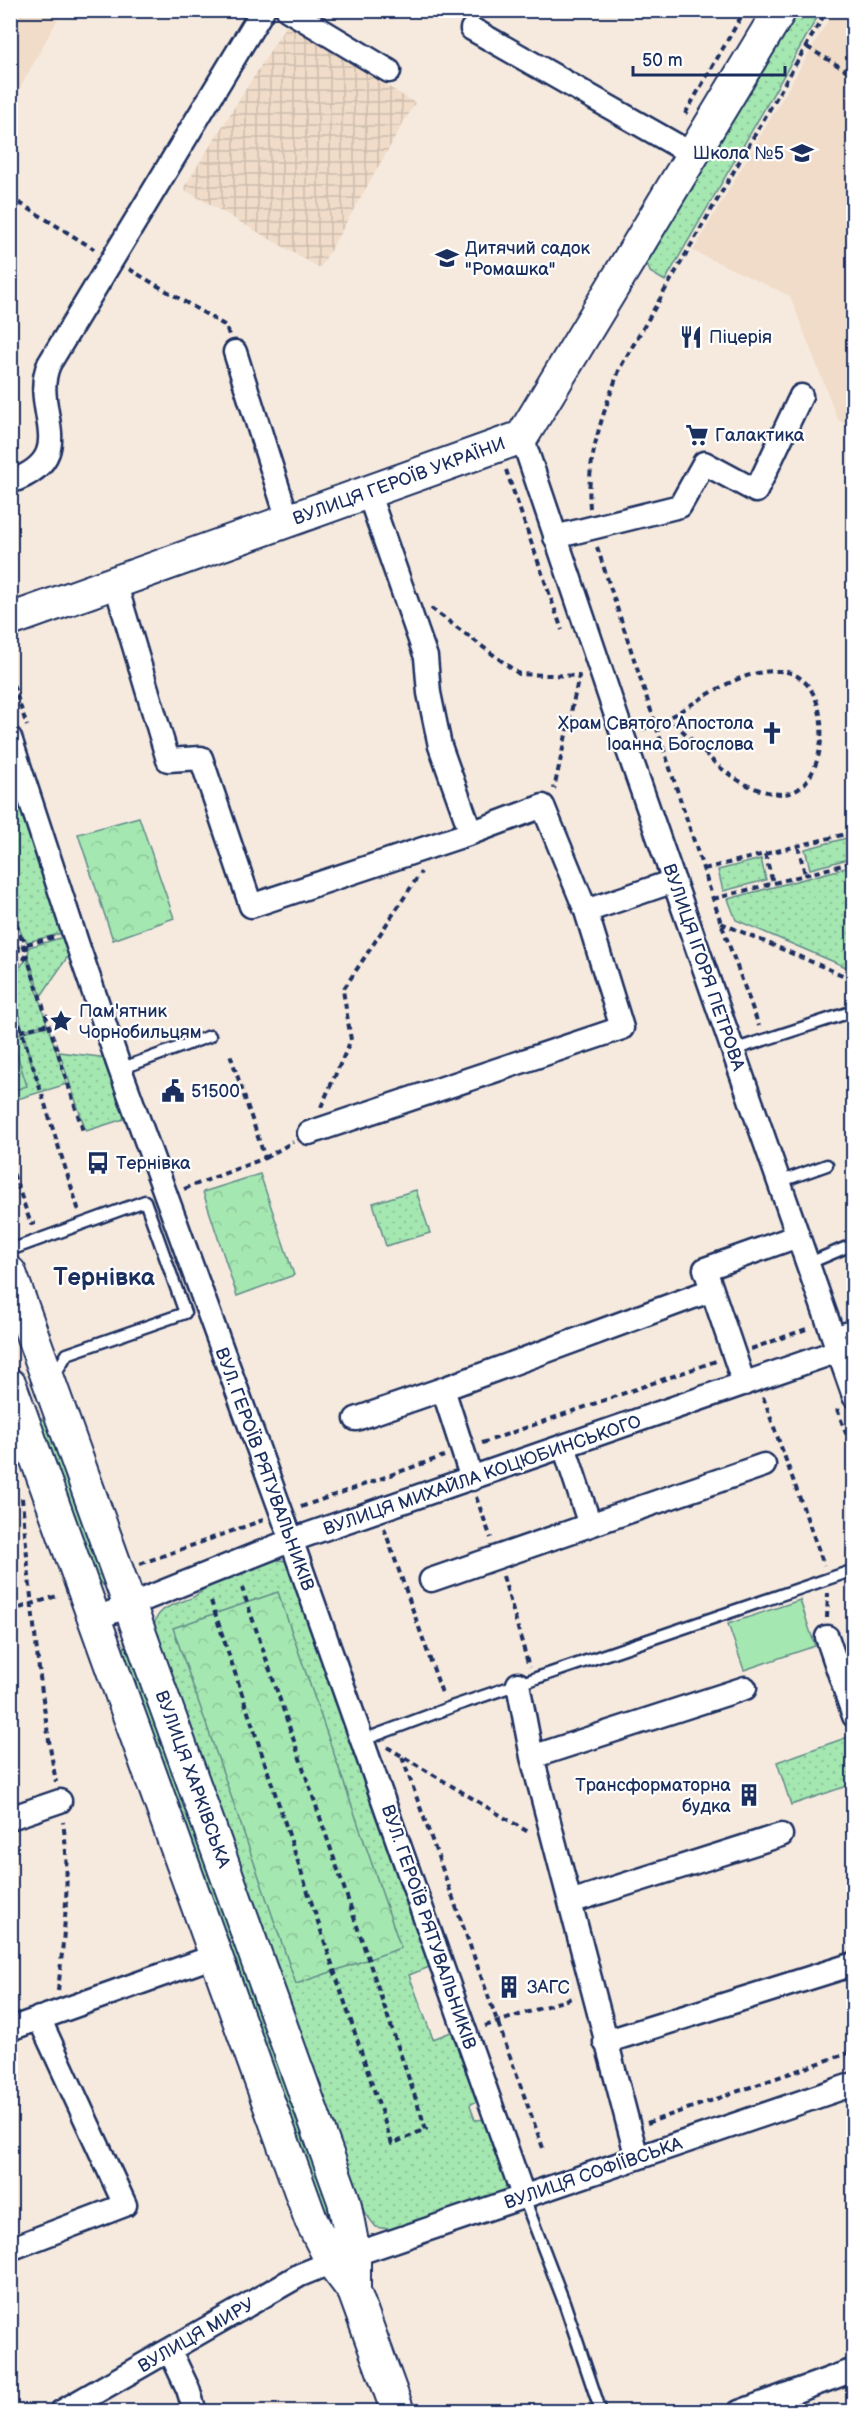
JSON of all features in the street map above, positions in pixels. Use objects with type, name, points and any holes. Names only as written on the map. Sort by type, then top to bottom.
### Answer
[{"type":"street","points":[[10,482],[31,472],[46,458],[51,435],[44,385],[45,374],[111,259],[263,10]]},
{"type":"street","points":[[288,10],[389,71]]},
{"type":"street","name":"ВУЛИЦЯ ГЕРОЇВ УКРАЇНИ","points":[[10,620],[522,437],[680,148],[780,10]]},
{"type":"street","points":[[472,29],[680,148]]},
{"type":"street","points":[[235,352],[288,520]]},
{"type":"street","points":[[555,537],[680,506],[704,463],[756,491],[801,396]]},
{"type":"street","name":"ВУЛИЦЯ ІГОРЯ ПЕТРОВА","points":[[522,437],[834,1342],[844,1399]]},
{"type":"street","points":[[368,492],[426,657],[429,693],[440,746],[471,832]]},
{"type":"street","points":[[115,582],[168,760],[201,758],[251,906],[441,843],[543,806],[586,911],[622,1028],[309,1133]]},
{"type":"street","name":"ВУЛ. ГЕРОЇВ РЯТУВАЛЬНИКІВ","points":[[10,738],[120,1069],[291,1540],[367,1739],[524,2198]]},
{"type":"street","points":[[586,911],[674,880]]},
{"type":"street","points":[[752,1388],[705,1269],[798,1236]]},
{"type":"street","name":"ВУЛИЦЯ ХАРКІВСЬКА","points":[[10,1273],[344,2201],[343,2258],[398,2412]]},
{"type":"street","points":[[356,1419],[712,1290]]},
{"type":"street","name":"ВУЛИЦЯ МИХАЙЛА КОЦЮБИНСЬКОГО","points":[[95,1619],[291,1540],[473,1484],[564,1446],[752,1388],[834,1342]]},
{"type":"street","points":[[12,1394],[51,1384]]},
{"type":"street","points":[[443,1389],[473,1484]]},
{"type":"street","name":"ВУЛИЦЯ ХАРКІВСЬКА","points":[[12,1394],[311,2220],[343,2258]]},
{"type":"street","points":[[564,1446],[591,1525]]},
{"type":"street","points":[[431,1580],[764,1465]]},
{"type":"street","points":[[827,1637],[854,1716]]},
{"type":"street","points":[[525,1682],[532,1757],[637,2158]]},
{"type":"street","points":[[532,1757],[745,1688]]},
{"type":"street","points":[[10,1818],[60,1801]]},
{"type":"street","points":[[570,1902],[781,1835]]},
{"type":"street","points":[[10,2028],[215,1956]]},
{"type":"street","points":[[605,2042],[854,1964]]},
{"type":"street","points":[[10,2249],[125,2205],[47,2015]]},
{"type":"street","name":"ВУЛИЦЯ СОФІЇВСЬКА","points":[[343,2258],[854,2084]]},
{"type":"street","name":"ВУЛИЦЯ МИРУ","points":[[61,2412],[300,2275],[343,2258]]},
{"type":"street","points":[[170,2351],[189,2389],[195,2412]]},
{"type":"street","points":[[739,2412],[854,2370]]},
{"type":"lane","points":[[733,1050],[854,1011]]},
{"type":"lane","points":[[120,1069],[210,1036]]},
{"type":"lane","points":[[779,1182],[827,1166]]},
{"type":"lane","points":[[10,1250],[145,1201],[185,1313],[67,1354],[51,1384]]},
{"type":"lane","points":[[807,1264],[854,1244]]},
{"type":"lane","points":[[834,1342],[854,1325]]},
{"type":"lane","points":[[367,1739],[447,1708],[854,1570]]},
{"type":"lane","points":[[524,2198],[564,2302],[601,2412]]},
{"type":"path","points":[[680,148],[745,10]]},
{"type":"path","points":[[807,46],[854,75]]},
{"type":"path","points":[[10,197],[226,326],[235,352]]},
{"type":"path","points":[[401,585],[519,674],[579,676],[554,793],[543,806]]},
{"type":"path","points":[[633,732],[671,720],[711,761],[738,780],[769,792],[792,792],[803,786],[819,755],[821,743],[820,715],[811,688],[800,676],[786,671],[764,672],[749,676],[710,692],[655,725]]},
{"type":"path","points":[[704,869],[853,834]]},
{"type":"path","points":[[183,1190],[265,1158],[309,1133],[351,1040],[343,990],[441,843]]},
{"type":"path","points":[[798,846],[805,874]]},
{"type":"path","points":[[765,854],[773,883]]},
{"type":"path","points":[[713,899],[854,862]]},
{"type":"path","points":[[10,904],[83,1131]]},
{"type":"path","points":[[721,923],[854,980]]},
{"type":"path","points":[[10,932],[20,935],[27,944],[27,955],[20,964],[10,967]]},
{"type":"path","points":[[27,944],[73,932]]},
{"type":"path","points":[[10,940],[16,942],[19,950],[17,956],[10,959]]},
{"type":"path","points":[[10,994],[78,1208]]},
{"type":"path","points":[[10,1034],[48,1024]]},
{"type":"path","points":[[230,1054],[265,1158]]},
{"type":"path","points":[[10,1164],[31,1224]]},
{"type":"path","points":[[752,1388],[829,1578],[827,1637]]},
{"type":"path","points":[[844,1399],[854,1455]]},
{"type":"path","points":[[473,1484],[498,1557],[525,1682]]},
{"type":"path","points":[[22,1490],[45,1721],[60,1801],[66,1856],[67,1890],[47,2015]]},
{"type":"path","points":[[382,1522],[447,1708]]},
{"type":"path","points":[[10,1611],[84,1588]]},
{"type":"path","points":[[211,1601],[392,2144],[426,2129],[242,1588]]},
{"type":"path","points":[[367,1739],[402,1756],[556,1849]]},
{"type":"path","points":[[402,1756],[543,2148]]},
{"type":"path","points":[[466,2032],[592,1991]]},
{"type":"path","points":[[629,2129],[854,2051]]},
{"type":"shaded area","points":[[11,10],[62,11],[20,88],[11,82]]},
{"type":"shaded area","name":"Школа №5","points":[[834,10],[854,11],[853,428],[838,420],[790,296],[693,251]]},
{"type":"shaded area","points":[[287,24],[415,103],[320,268],[183,189]]},
{"type":"green space","points":[[790,11],[821,11],[665,281],[650,272],[645,257]]},
{"type":"green space","points":[[10,749],[71,931],[27,942],[21,934],[11,899]]},
{"type":"green space","points":[[139,817],[174,918],[113,940],[78,834]]},
{"type":"green space","points":[[847,838],[852,858],[810,869],[805,849]]},
{"type":"green space","points":[[761,859],[766,880],[723,891],[718,870]]},
{"type":"green space","points":[[853,866],[853,970],[736,920],[728,899]]},
{"type":"green space","points":[[71,935],[75,946],[41,996],[28,956],[29,947]]},
{"type":"green space","points":[[27,958],[47,1024],[23,1030],[11,989],[11,969],[21,966]]},
{"type":"green space","points":[[48,1026],[67,1084],[11,1101],[11,1036],[21,1033],[40,1089],[23,1032]]},
{"type":"green space","points":[[14,1045],[27,1086],[11,1091],[11,1046]]},
{"type":"green space","points":[[59,1052],[108,1058],[127,1118],[86,1131]]},
{"type":"green space","points":[[260,1174],[294,1275],[237,1296],[203,1192]]},
{"type":"green space","points":[[416,1190],[430,1233],[386,1246],[373,1203]]},
{"type":"green space","points":[[42,1418],[51,1424],[104,1572],[103,1585],[93,1576],[40,1429]]},
{"type":"green space","points":[[277,1560],[289,1561],[432,1966],[409,1975],[433,2039],[456,2030],[480,2099],[470,2105],[475,2120],[488,2119],[507,2178],[505,2189],[499,2196],[395,2230],[376,2227],[358,2204],[153,1630],[156,1620],[167,1607],[199,1594],[205,1587]]},
{"type":"green space","points":[[278,1592],[401,1948],[296,1984],[173,1628]]},
{"type":"green space","points":[[800,1600],[815,1646],[744,1670],[728,1624]]},
{"type":"green space","points":[[125,1646],[133,1652],[235,1937],[224,1941],[122,1656]]},
{"type":"green space","points":[[848,1737],[853,1753],[853,1784],[791,1805],[777,1762]]},
{"type":"green space","points":[[236,1941],[330,2204],[329,2217],[320,2207],[226,1946]]},
{"type":"place","name":"Школа №5","points":[[802,153]]},
{"type":"place","name":"Дитячий садок \"Ромашка\"","points":[[447,258]]},
{"type":"place","name":"Піцерія","points":[[691,337]]},
{"type":"place","name":"Галактика","points":[[697,435]]},
{"type":"place","name":"Храм Святого Апостола Іоанна Богослова","points":[[772,733]]},
{"type":"place","name":"Пам'ятник Чорнобильцям","points":[[61,1021]]},
{"type":"place","name":"51500","points":[[173,1091]]},
{"type":"place","name":"Тернівка","points":[[98,1163]]},
{"type":"place","name":"Трансформаторна будка","points":[[749,1795]]},
{"type":"place","name":"ЗАГС","points":[[509,1987]]},
{"type":"district","name":"Тернівка","points":[[104,1277]]}]
